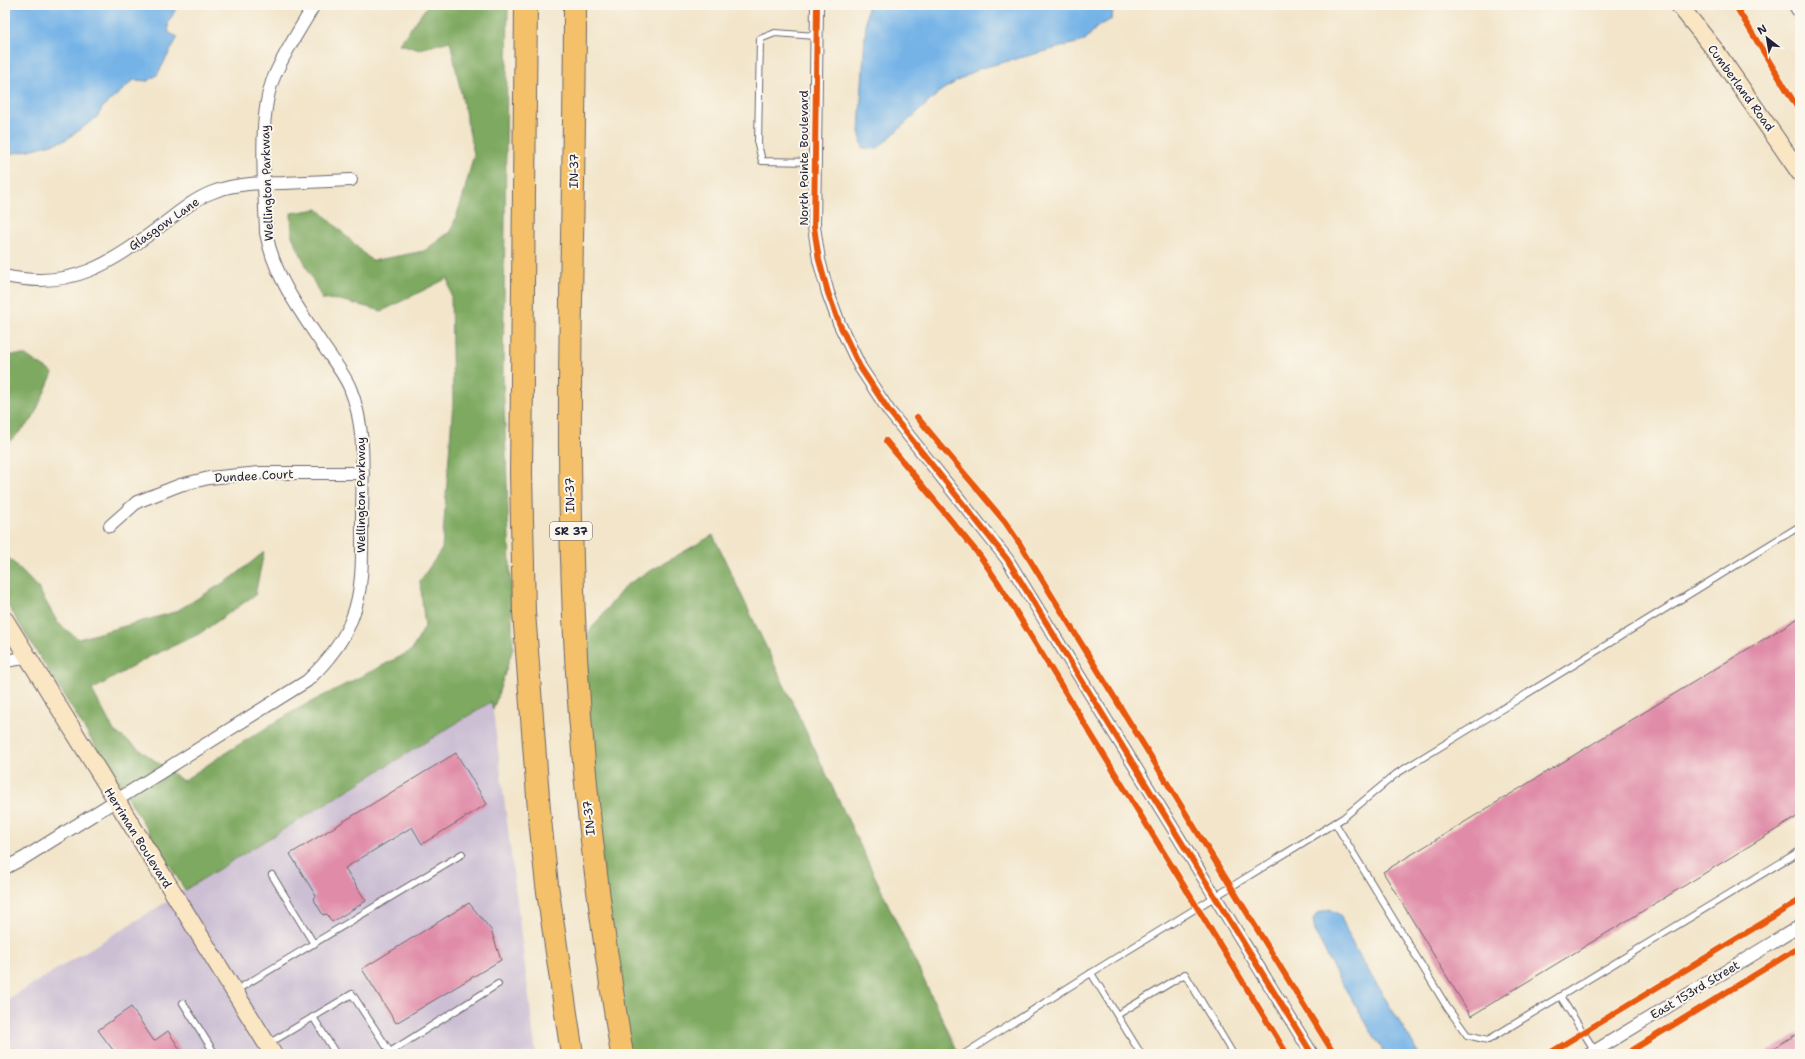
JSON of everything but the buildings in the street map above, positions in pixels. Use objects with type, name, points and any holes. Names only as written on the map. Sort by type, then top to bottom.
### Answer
[{"type":"highway","points":[[526,5],[521,473],[524,612],[540,818],[549,899],[572,1054]]},
{"type":"highway","name":"IN-37","points":[[575,5],[575,104],[570,388],[572,563],[577,671],[588,802],[597,888],[622,1054]]},
{"type":"street","name":"Wellington Parkway","points":[[5,868],[296,690],[320,669],[333,653],[348,629],[358,601],[361,575],[362,473],[360,424],[350,388],[281,280],[274,265],[266,233],[264,126],[268,97],[273,78],[314,5]]},
{"type":"street","name":"North Pointe Boulevard","points":[[817,5],[814,227],[819,260],[828,293],[836,315],[860,367],[889,411],[1007,559],[1312,1054]]},
{"type":"street","name":"Cumberland Road","points":[[1679,5],[1715,50],[1800,173]]},
{"type":"street","name":"Glasgow Lane","points":[[5,276],[43,281],[62,278],[96,269],[115,258],[197,200],[226,188],[265,183],[351,180]]},
{"type":"street","name":"Dundee Court","points":[[110,526],[137,502],[180,485],[209,478],[259,473],[362,473]]},
{"type":"street","name":"Herriman Boulevard","points":[[5,620],[115,801],[270,1049]]},
{"type":"street","points":[[5,661],[18,659],[26,654]]},
{"type":"street","name":"East 153rd Street","points":[[1593,1052],[1800,926]]},
{"type":"lane","points":[[1791,5],[1800,19]]},
{"type":"lane","points":[[814,162],[762,161],[758,144],[760,39],[775,33],[816,36]]},
{"type":"lane","points":[[964,1054],[1091,973],[1335,823],[1396,774],[1800,526]]},
{"type":"lane","points":[[1335,823],[1447,1007],[1467,1035],[1488,1040],[1800,851]]},
{"type":"lane","points":[[234,992],[462,854]]},
{"type":"lane","points":[[272,875],[314,944]]},
{"type":"lane","points":[[1091,973],[1141,1054]]},
{"type":"lane","points":[[1117,1015],[1185,974],[1233,1054]]},
{"type":"lane","points":[[270,1049],[313,1017],[352,994],[390,1052],[498,984]]},
{"type":"lane","points":[[1560,996],[1593,1052]]},
{"type":"lane","points":[[183,1003],[215,1054]]},
{"type":"lane","points":[[313,1017],[336,1054]]},
{"type":"shaded area","points":[[492,702],[536,1054],[5,1054],[5,1001]]},
{"type":"green space","points":[[428,5],[508,5],[503,374],[513,648],[493,710],[491,702],[185,890],[5,601],[5,554],[38,588],[58,623],[78,639],[175,612],[233,577],[264,552],[255,595],[199,634],[147,658],[92,690],[114,731],[183,781],[230,750],[299,708],[411,651],[425,627],[420,581],[442,549],[453,402],[451,297],[448,278],[382,311],[340,300],[322,299],[292,236],[291,213],[318,209],[372,261],[424,251],[451,231],[462,200],[474,154],[450,41],[420,49],[399,44]]},
{"type":"green space","points":[[5,355],[25,355],[53,373],[32,420],[5,446]]},
{"type":"green space","points":[[713,535],[959,1054],[623,1054],[576,648],[626,585]]},
{"type":"water","points":[[5,5],[178,5],[168,23],[169,33],[178,37],[157,75],[148,81],[134,80],[103,107],[97,117],[66,140],[22,152],[5,154]]},
{"type":"water","points":[[867,5],[1113,5],[1112,19],[1097,27],[1084,41],[978,69],[942,90],[877,149],[863,148],[859,131]]},
{"type":"water","points":[[1330,909],[1340,915],[1354,947],[1419,1054],[1385,1054],[1335,972],[1315,931],[1313,920],[1317,913]]},
{"type":"cycle path","points":[[817,5],[814,227],[819,260],[828,293],[839,323],[860,367],[889,411],[1007,559],[1312,1054]]},
{"type":"cycle path","points":[[1735,5],[1800,112]]},
{"type":"cycle path","points":[[917,417],[1005,522],[1020,544],[1334,1054]]},
{"type":"cycle path","points":[[886,441],[980,556],[999,584],[1287,1054]]},
{"type":"cycle path","points":[[1548,1054],[1800,900]]},
{"type":"cycle path","points":[[1626,1054],[1800,947]]}]
